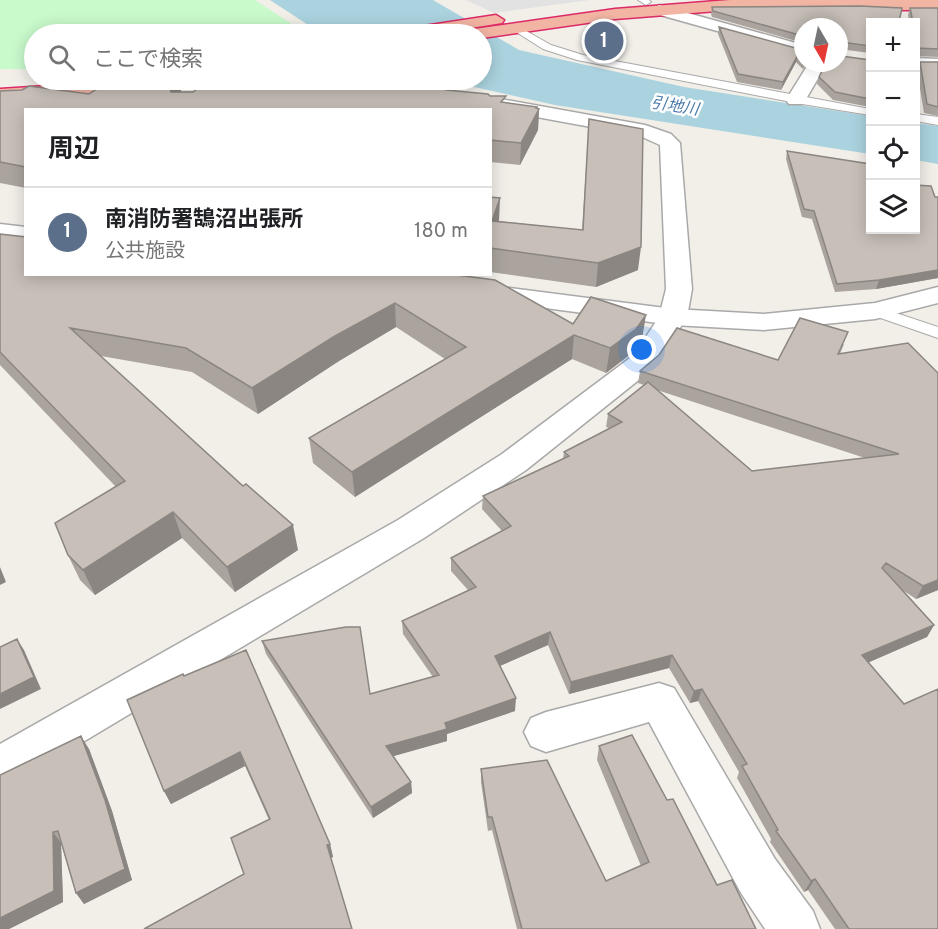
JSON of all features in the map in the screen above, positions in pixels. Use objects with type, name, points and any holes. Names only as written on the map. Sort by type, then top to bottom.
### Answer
[{"type":"highway","points":[[492,25],[555,11],[654,3],[938,5]]},
{"type":"highway","points":[[492,32],[654,3]]},
{"type":"highway","points":[[0,82],[24,81]]},
{"type":"highway","points":[[0,95],[85,90]]},
{"type":"street","points":[[654,3],[794,47]]},
{"type":"street","points":[[920,63],[938,64]]},
{"type":"street","points":[[796,100],[813,72]]},
{"type":"street","points":[[0,767],[411,529],[514,462],[645,362],[673,317],[679,288],[670,143],[664,138],[645,131],[485,105]]},
{"type":"street","points":[[456,289],[673,317],[764,322],[875,311],[938,295]]},
{"type":"street","points":[[546,732],[659,701],[758,876],[795,929]]},
{"type":"lane","points":[[516,28],[547,47],[581,58],[866,111]]},
{"type":"lane","points":[[920,119],[938,121]]},
{"type":"lane","points":[[875,311],[938,333]]},
{"type":"green space","points":[[0,0],[255,0],[292,24],[24,24],[24,69],[0,69]]},
{"type":"shaded area","points":[[466,0],[590,0],[494,13]]},
{"type":"water","points":[[270,0],[433,0],[474,24],[307,24]]},
{"type":"water","name":"引地川","points":[[492,34],[519,50],[684,87],[866,115],[866,153],[555,105],[487,90],[492,90]]},
{"type":"water","points":[[920,124],[938,126],[938,164],[920,161]]},
{"type":"building","points":[[712,7],[902,8],[900,18],[866,18],[866,45],[848,43],[848,18],[794,18],[794,34],[713,11]]},
{"type":"building","points":[[910,8],[938,8],[938,49],[920,48],[920,18],[912,18]]},
{"type":"building","points":[[719,27],[794,48],[794,62],[783,82],[738,74]]},
{"type":"building","points":[[848,57],[866,59],[866,98],[835,92],[819,77],[822,72],[848,72]]},
{"type":"building","points":[[920,62],[938,62],[938,107],[927,104]]},
{"type":"building","points":[[59,90],[89,94],[95,90],[193,92],[196,90],[446,90],[506,96],[501,102],[539,109],[521,143],[492,140],[492,108],[24,108],[24,167],[0,162],[0,91]]},
{"type":"building","points":[[589,119],[643,129],[641,247],[598,263],[492,248],[492,221],[583,230]]},
{"type":"building","points":[[787,151],[866,163],[866,234],[920,234],[920,185],[931,186],[935,197],[938,197],[938,270],[879,280],[837,284],[814,211],[804,209]]},
{"type":"building","points":[[492,197],[500,198],[492,221]]},
{"type":"building","points":[[0,234],[24,237],[24,276],[464,276],[495,280],[573,324],[591,297],[646,315],[636,329],[610,348],[574,335],[352,472],[309,438],[466,347],[395,303],[335,336],[252,388],[186,348],[70,328],[243,486],[246,484],[293,525],[227,567],[173,512],[83,570],[68,555],[55,523],[125,481],[0,352]]},
{"type":"building","points":[[800,318],[848,332],[838,354],[908,343],[938,373],[938,580],[923,586],[886,563],[882,568],[934,625],[862,655],[904,704],[938,689],[938,929],[849,929],[815,879],[811,881],[776,831],[778,830],[742,766],[747,764],[702,689],[694,691],[672,655],[571,682],[550,632],[495,656],[516,698],[445,723],[447,729],[386,746],[411,782],[371,807],[262,641],[346,627],[360,627],[370,694],[439,675],[402,621],[476,587],[451,558],[511,526],[483,496],[569,456],[564,452],[622,422],[608,414],[648,382],[752,471],[899,454],[640,371],[659,355],[677,328],[778,360]]},
{"type":"building","points":[[17,639],[34,677],[0,694],[0,647]]},
{"type":"building","points":[[246,650],[330,844],[327,845],[352,929],[144,929],[244,874],[231,838],[270,819],[240,752],[164,791],[127,700],[183,674],[184,676]]},
{"type":"building","points":[[632,735],[667,800],[673,799],[717,885],[732,880],[756,929],[522,929],[492,817],[488,817],[481,769],[547,760],[606,881],[649,862],[599,746]]},
{"type":"building","points":[[81,736],[105,800],[125,869],[76,893],[58,831],[53,832],[54,891],[0,918],[0,775]]},
{"type":"place","name":"南消防署鵠沼出張所","points":[[604,41]]}]
